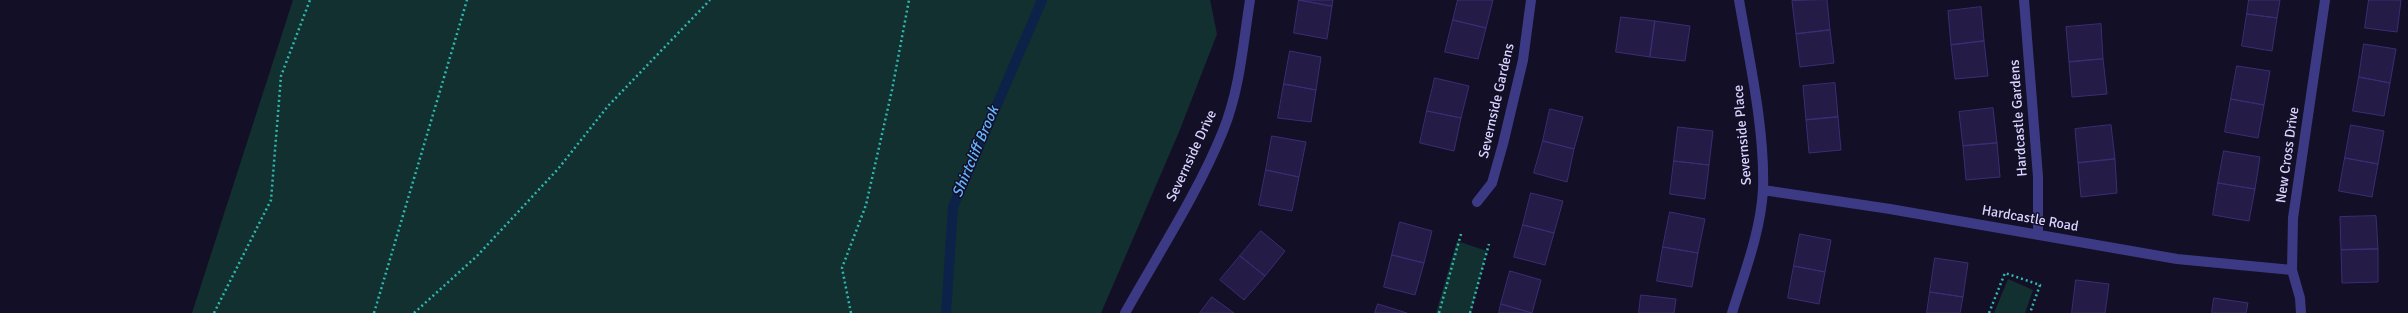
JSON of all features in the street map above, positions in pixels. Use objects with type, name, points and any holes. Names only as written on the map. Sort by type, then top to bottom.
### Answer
[{"type":"street","name":"Severnside Drive","points":[[1126,313],[1204,171],[1223,130],[1237,87],[1250,0]]},
{"type":"street","name":"Severnside Gardens","points":[[1476,202],[1492,183],[1503,144],[1523,60],[1532,0]]},
{"type":"street","name":"Severnside Place","points":[[1732,313],[1756,231],[1763,190],[1759,132],[1739,0]]},
{"type":"street","name":"Hardcastle Gardens","points":[[2024,0],[2038,177],[2038,235]]},
{"type":"street","name":"New Cross Drive","points":[[2301,313],[2300,298],[2292,270],[2293,218],[2325,0]]},
{"type":"street","name":"Hardcastle Road","points":[[1763,190],[1890,208],[2177,259],[2292,270]]},
{"type":"path","points":[[214,313],[271,200],[281,76],[310,0]]},
{"type":"path","points":[[374,313],[467,0]]},
{"type":"path","points":[[414,313],[482,250],[558,169],[608,106],[710,0]]},
{"type":"path","points":[[851,313],[842,268],[866,205],[892,90],[909,0]]},
{"type":"path","points":[[1439,313],[1461,234]]},
{"type":"path","points":[[1470,313],[1489,244]]},
{"type":"path","points":[[1989,313],[2004,272],[2040,285],[2030,313]]},
{"type":"green space","points":[[293,0],[1210,0],[1217,34],[1179,132],[1101,313],[192,313]]},
{"type":"green space","points":[[1457,241],[1487,251],[1471,313],[1436,313]]},
{"type":"green space","points":[[2008,279],[2033,290],[2025,313],[1994,313]]},
{"type":"building","points":[[1299,0],[1333,0],[1332,6]]},
{"type":"building","points":[[1299,0],[1332,6],[1327,39],[1294,33]]},
{"type":"building","points":[[1458,0],[1493,0],[1486,28],[1453,20]]},
{"type":"building","points":[[1827,0],[1830,30],[1796,34],[1792,1]]},
{"type":"building","points":[[2249,0],[2280,0],[2277,18],[2247,14]]},
{"type":"building","points":[[2369,0],[2401,0],[2397,32],[2365,28]]},
{"type":"building","points":[[1981,7],[1984,41],[1951,45],[1948,11]]},
{"type":"building","points":[[2247,14],[2277,18],[2272,51],[2242,46]]},
{"type":"building","points":[[1621,17],[1655,21],[1650,57],[1616,52]]},
{"type":"building","points":[[1453,20],[1486,28],[1478,59],[1445,52]]},
{"type":"building","points":[[1655,21],[1690,26],[1685,61],[1650,57]]},
{"type":"building","points":[[2101,24],[2103,59],[2069,62],[2066,27]]},
{"type":"building","points":[[1830,30],[1834,63],[1800,67],[1796,34]]},
{"type":"building","points":[[1984,41],[1988,76],[1955,79],[1951,45]]},
{"type":"building","points":[[2364,44],[2396,49],[2390,83],[2359,77]]},
{"type":"building","points":[[1290,51],[1321,57],[1316,90],[1284,84]]},
{"type":"building","points":[[2103,59],[2107,94],[2072,97],[2069,62]]},
{"type":"building","points":[[2237,66],[2270,71],[2264,105],[2231,99]]},
{"type":"building","points":[[2359,77],[2390,83],[2384,116],[2353,111]]},
{"type":"building","points":[[1435,78],[1469,86],[1461,118],[1427,111]]},
{"type":"building","points":[[1835,83],[1838,117],[1806,120],[1803,86]]},
{"type":"building","points":[[1284,84],[1316,90],[1311,122],[1278,118]]},
{"type":"building","points":[[2231,99],[2264,105],[2258,138],[2225,132]]},
{"type":"building","points":[[1993,108],[1997,143],[1963,146],[1959,112]]},
{"type":"building","points":[[1550,109],[1583,117],[1574,149],[1543,141]]},
{"type":"building","points":[[1427,111],[1461,118],[1454,151],[1420,143]]},
{"type":"building","points":[[1838,117],[1841,150],[1809,153],[1806,120]]},
{"type":"building","points":[[2111,125],[2115,159],[2078,163],[2075,129]]},
{"type":"building","points":[[2351,125],[2384,131],[2378,164],[2345,158]]},
{"type":"building","points":[[1678,127],[1713,131],[1709,165],[1674,161]]},
{"type":"building","points":[[1272,136],[1306,142],[1299,177],[1266,170]]},
{"type":"building","points":[[1543,141],[1574,149],[1567,182],[1534,173]]},
{"type":"building","points":[[1997,143],[2000,177],[1966,180],[1963,146]]},
{"type":"building","points":[[2224,151],[2260,157],[2255,189],[2218,183]]},
{"type":"building","points":[[2345,158],[2378,164],[2372,197],[2339,191]]},
{"type":"building","points":[[2115,159],[2117,193],[2081,197],[2078,163]]},
{"type":"building","points":[[1674,161],[1709,165],[1705,199],[1670,194]]},
{"type":"building","points":[[1266,170],[1299,177],[1292,211],[1259,205]]},
{"type":"building","points":[[2218,183],[2255,189],[2249,221],[2213,215]]},
{"type":"building","points":[[1531,193],[1563,201],[1554,233],[1523,225]]},
{"type":"building","points":[[1670,212],[1705,219],[1698,253],[1663,247]]},
{"type":"building","points":[[2376,216],[2378,249],[2341,250],[2340,217]]},
{"type":"building","points":[[1400,222],[1432,231],[1424,263],[1392,255]]},
{"type":"building","points":[[1523,225],[1554,233],[1545,265],[1514,257]]},
{"type":"building","points":[[1261,231],[1285,251],[1265,276],[1240,256]]},
{"type":"building","points":[[1800,234],[1831,240],[1825,272],[1794,266]]},
{"type":"building","points":[[1663,247],[1698,253],[1692,287],[1657,281]]},
{"type":"building","points":[[2378,249],[2378,282],[2342,283],[2341,250]]},
{"type":"building","points":[[1392,255],[1424,263],[1415,295],[1384,287]]},
{"type":"building","points":[[1240,256],[1265,276],[1244,300],[1220,280]]},
{"type":"building","points":[[1935,258],[1968,263],[1963,297],[1930,292]]},
{"type":"building","points":[[1794,266],[1825,272],[1819,304],[1788,298]]},
{"type":"building","points":[[1510,271],[1541,280],[1532,313],[1501,304]]},
{"type":"building","points":[[2076,280],[2109,284],[2105,313],[2072,313]]},
{"type":"building","points":[[1930,292],[1963,297],[1960,313],[1927,313]]},
{"type":"building","points":[[1641,295],[1676,299],[1674,313],[1639,313]]},
{"type":"building","points":[[1212,297],[1234,313],[1200,313]]},
{"type":"building","points":[[2214,298],[2248,303],[2246,313],[2212,313]]},
{"type":"building","points":[[1378,304],[1407,313],[1375,313]]},
{"type":"building","points":[[1501,304],[1532,313],[1499,313]]},
{"type":"waterway","name":"Shirtcliff Brook","points":[[946,313],[953,207],[1042,0]]}]
